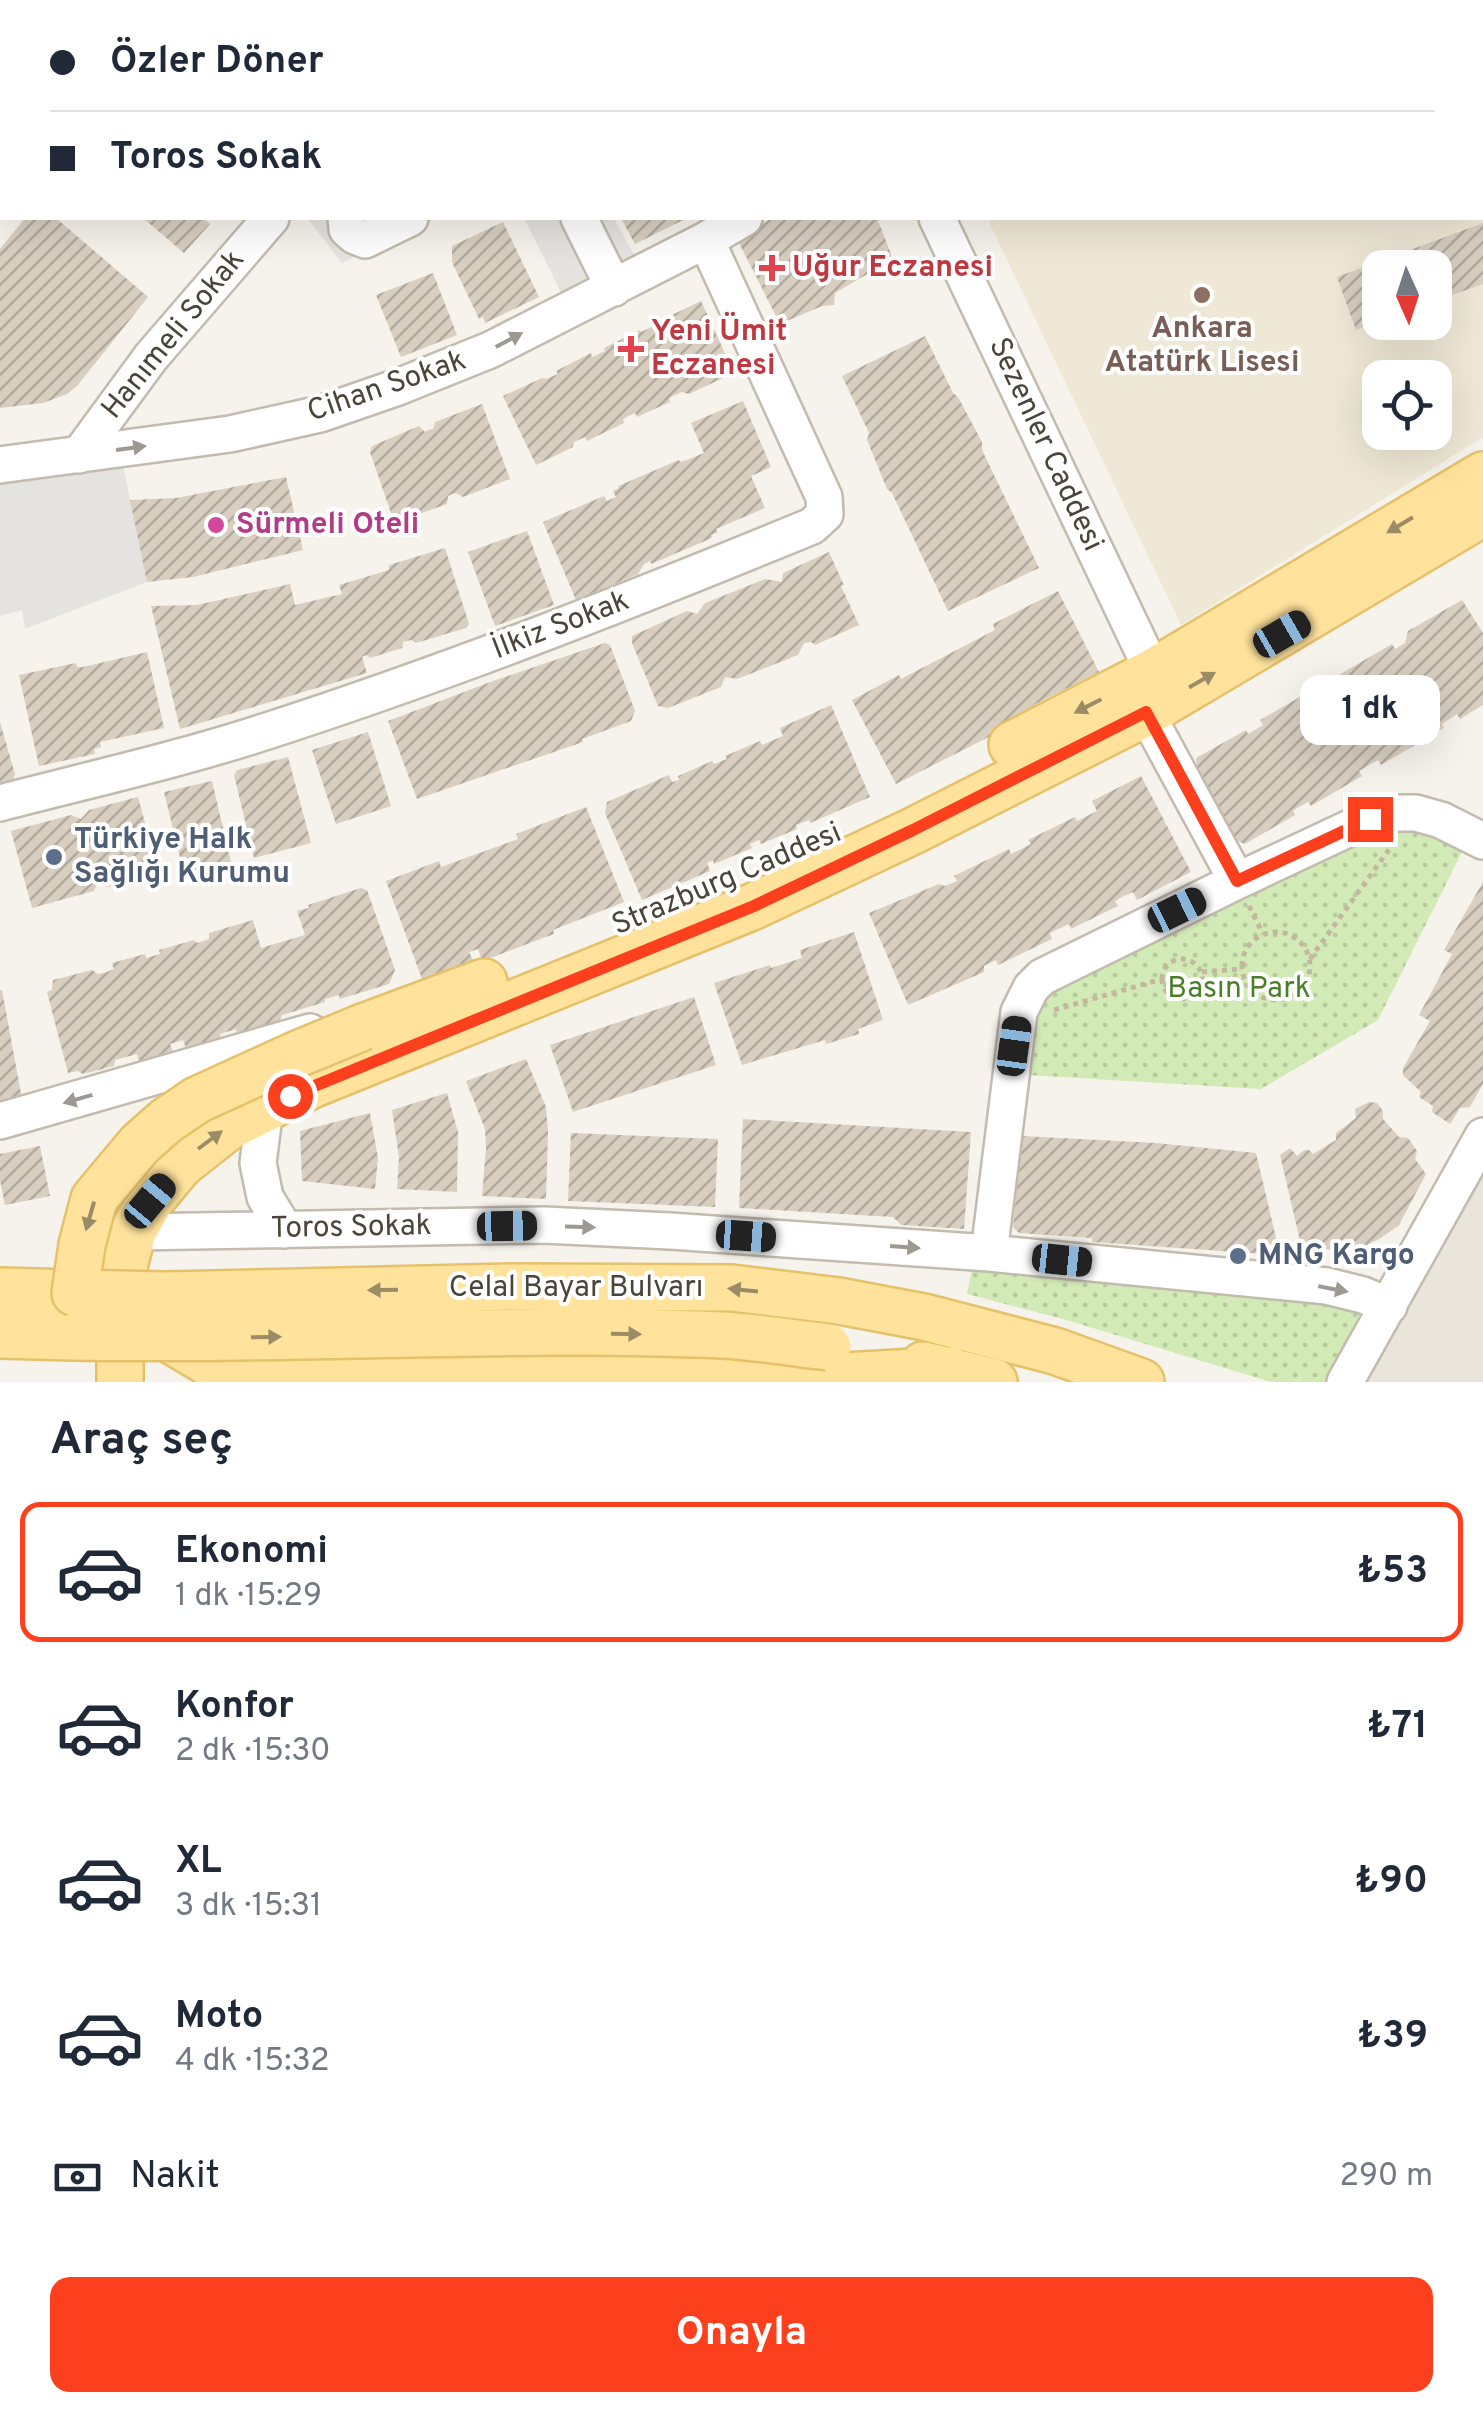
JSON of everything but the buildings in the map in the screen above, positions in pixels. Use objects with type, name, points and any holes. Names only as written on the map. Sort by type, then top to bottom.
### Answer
[{"type":"main road","name":"Strazburg Caddesi","points":[[73,1338],[82,1245],[94,1199],[140,1144],[197,1100],[300,1052],[744,877],[1150,692],[1483,475]]},
{"type":"main road","name":"Strazburg Caddesi","points":[[120,1382],[120,1307],[133,1232],[150,1201],[180,1165],[228,1127],[314,1084],[754,906],[913,830],[1150,692],[1483,514]]},
{"type":"main road","name":"Celal Bayar Bulvarı","points":[[0,1291],[165,1295],[732,1288],[840,1301],[924,1318],[1036,1346],[1141,1382]]},
{"type":"main road","name":"Celal Bayar Bulvarı","points":[[0,1336],[725,1336],[828,1348],[994,1382]]},
{"type":"main road","points":[[169,1339],[206,1361],[247,1373],[319,1376],[756,1381],[950,1370]]},
{"type":"street","name":"Hanımeli Sokak","points":[[79,455],[151,357],[269,220]]},
{"type":"street","points":[[346,220],[347,229],[365,240],[406,220]]},
{"type":"street","points":[[580,220],[614,288]]},
{"type":"street","name":"Cihan Sokak","points":[[0,464],[230,434],[320,414],[490,350],[741,220]]},
{"type":"street","name":"Sezenler Caddesi","points":[[938,220],[1237,881]]},
{"type":"street","name":"İlkiz Sokak","points":[[0,803],[261,733],[378,694],[608,610],[812,526],[825,514],[824,497],[706,240]]},
{"type":"street","points":[[989,1252],[1018,1021],[1024,1000],[1042,977],[1370,819],[1416,813],[1483,840]]},
{"type":"street","points":[[0,1121],[386,1010],[442,999]]},
{"type":"street","points":[[265,1108],[258,1163],[265,1196],[285,1230]]},
{"type":"street","points":[[1345,1382],[1483,1136]]},
{"type":"street","name":"Toros Sokak","points":[[133,1232],[544,1226],[670,1230],[989,1252],[1327,1286],[1389,1306]]},
{"type":"path","points":[[1310,959],[1416,813]]},
{"type":"path","points":[[1274,932],[1297,939],[1310,959],[1310,971],[1299,992],[1279,1001],[1268,1000],[1249,989],[1241,969],[1246,948],[1253,940],[1274,932]]},
{"type":"path","points":[[1178,959],[1191,960],[1202,972],[1196,994],[1184,1000],[1166,992],[1162,979],[1166,966],[1178,959]]},
{"type":"path","points":[[1202,972],[1241,969]]},
{"type":"path","points":[[1018,1021],[1162,979]]},
{"type":"shaded area","points":[[309,220],[433,220],[342,263]]},
{"type":"shaded area","points":[[525,220],[615,220],[643,272],[569,309]]},
{"type":"shaded area","name":"Ankara Atatürk Lisesi","points":[[988,220],[1483,220],[1483,437],[1181,625]]},
{"type":"shaded area","points":[[120,450],[147,582],[25,629],[22,610],[0,616],[0,465]]},
{"type":"shaded area","points":[[1483,1135],[1483,1382],[1344,1382]]},
{"type":"green space","name":"Basın Park","points":[[1369,819],[1471,834],[1378,1020],[1261,1089],[1011,1074],[1024,1000]]},
{"type":"green space","points":[[975,1252],[1389,1306],[1345,1382],[1271,1382],[967,1294]]},
{"type":"place","name":"Uğur Eczanesi","points":[[772,268]]},
{"type":"place","name":"Ankara Atatürk Lisesi","points":[[1202,295]]},
{"type":"place","name":"Yeni Ümit Eczanesi","points":[[631,349]]},
{"type":"place","name":"Sürmeli Oteli","points":[[216,525]]},
{"type":"place","name":"Türkiye Halk Sağlığı Kurumu","points":[[54,857]]},
{"type":"place","name":"MNG Kargo","points":[[1238,1256]]},
{"type":"route","points":[[290,1096],[754,906],[1146,712],[1237,881],[1370,819]]}]
